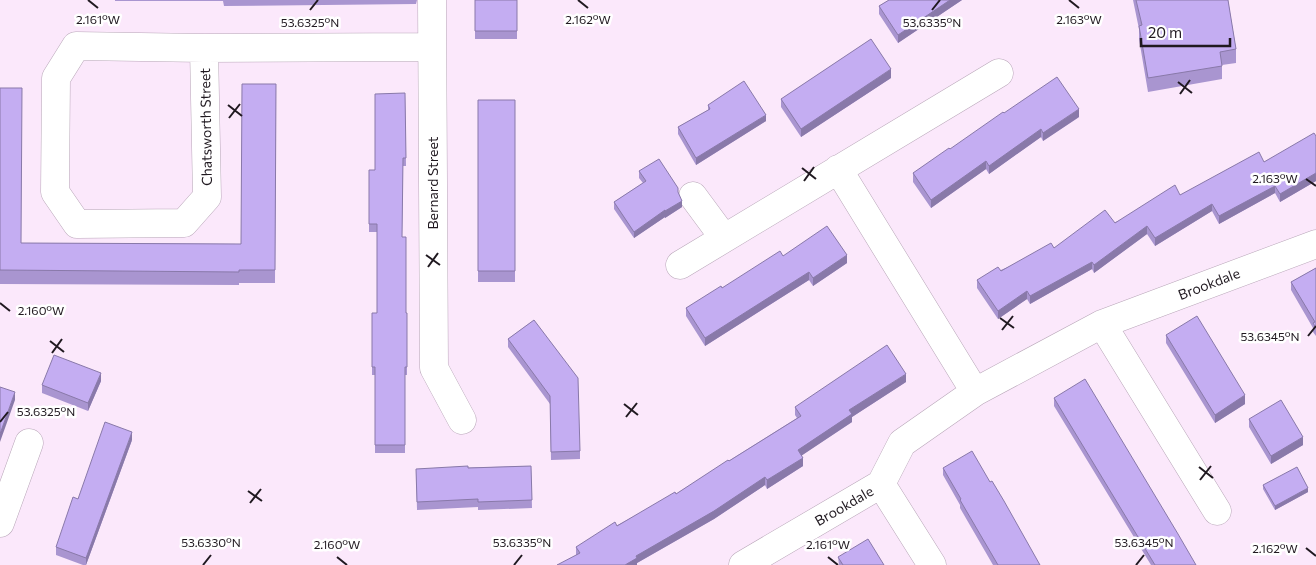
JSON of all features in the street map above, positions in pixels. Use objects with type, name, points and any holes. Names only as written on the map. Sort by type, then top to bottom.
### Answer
[{"type":"street","name":"Bernard Street","points":[[432,0],[434,368],[462,420]]},
{"type":"street","name":"Chatsworth Street","points":[[204,48],[207,197],[184,223],[77,224],[55,192],[56,78],[76,46],[204,48],[432,47]]},
{"type":"street","points":[[680,265],[999,73]]},
{"type":"street","points":[[838,169],[975,392]]},
{"type":"street","points":[[693,196],[724,238]]},
{"type":"street","name":"Brookdale","points":[[742,565],[881,484],[902,443],[975,392],[1102,324],[1316,244]]},
{"type":"street","points":[[1102,324],[1217,511]]},
{"type":"street","points":[[0,523],[29,443]]},
{"type":"street","points":[[881,484],[932,565]]},
{"type":"building","points":[[475,0],[517,0],[517,31],[475,31]]},
{"type":"building","points":[[889,0],[950,0],[898,35],[879,6]]},
{"type":"building","points":[[1136,0],[1228,0],[1236,49],[1220,52],[1222,66],[1148,78],[1139,26],[1142,25]]},
{"type":"building","points":[[871,39],[891,69],[801,129],[781,99]]},
{"type":"building","points":[[1057,77],[1079,109],[1043,133],[1041,129],[989,166],[986,161],[931,200],[913,173]]},
{"type":"building","points":[[744,81],[766,115],[696,158],[678,127],[710,109],[708,105]]},
{"type":"building","points":[[242,84],[276,84],[275,270],[239,270],[239,272],[0,270],[0,88],[22,88],[21,243],[241,244]]},
{"type":"building","points":[[405,93],[406,158],[403,158],[402,237],[406,237],[407,367],[405,367],[405,445],[375,445],[375,367],[372,367],[372,313],[377,313],[377,224],[369,224],[369,170],[375,170],[375,94]]},
{"type":"building","points":[[478,100],[515,100],[515,271],[478,271]]},
{"type":"building","points":[[1314,133],[1316,136],[1316,173],[1280,194],[1275,186],[1219,216],[1212,204],[1155,238],[1147,226],[1094,265],[1092,262],[1030,296],[1027,291],[998,311],[977,280],[998,267],[1001,271],[1051,243],[1054,248],[1105,210],[1115,223],[1175,185],[1180,195],[1259,152],[1264,162]]},
{"type":"building","points":[[659,159],[678,188],[682,201],[665,210],[634,232],[614,202],[646,181],[639,171]]},
{"type":"building","points":[[827,226],[847,255],[813,278],[809,272],[705,338],[686,308],[721,286],[722,288],[780,251],[783,256]]},
{"type":"building","points":[[1316,268],[1316,328],[1313,323],[1315,322],[1291,282]]},
{"type":"building","points":[[1197,316],[1245,395],[1215,415],[1166,335]]},
{"type":"building","points":[[534,320],[578,378],[580,451],[551,452],[550,396],[508,339]]},
{"type":"building","points":[[887,345],[906,374],[849,410],[852,414],[798,450],[803,458],[767,480],[765,477],[714,511],[636,556],[637,558],[625,565],[557,565],[580,553],[576,547],[615,522],[617,526],[675,492],[676,494],[801,416],[795,407]]},
{"type":"building","points":[[54,355],[101,373],[88,403],[42,385]]},
{"type":"building","points":[[1085,379],[1196,565],[1155,565],[1054,398]]},
{"type":"building","points":[[0,387],[15,392],[0,434]]},
{"type":"building","points":[[1281,400],[1303,437],[1271,456],[1249,419]]},
{"type":"building","points":[[105,422],[132,432],[86,558],[56,547],[73,497],[78,499]]},
{"type":"building","points":[[972,451],[990,482],[992,481],[1004,501],[1040,565],[998,565],[943,468]]},
{"type":"building","points":[[468,466],[468,468],[531,466],[532,500],[478,502],[478,499],[417,502],[416,469]]},
{"type":"building","points":[[1297,467],[1308,488],[1275,506],[1263,485]]},
{"type":"building","points":[[868,539],[884,565],[843,565],[838,557]]}]
